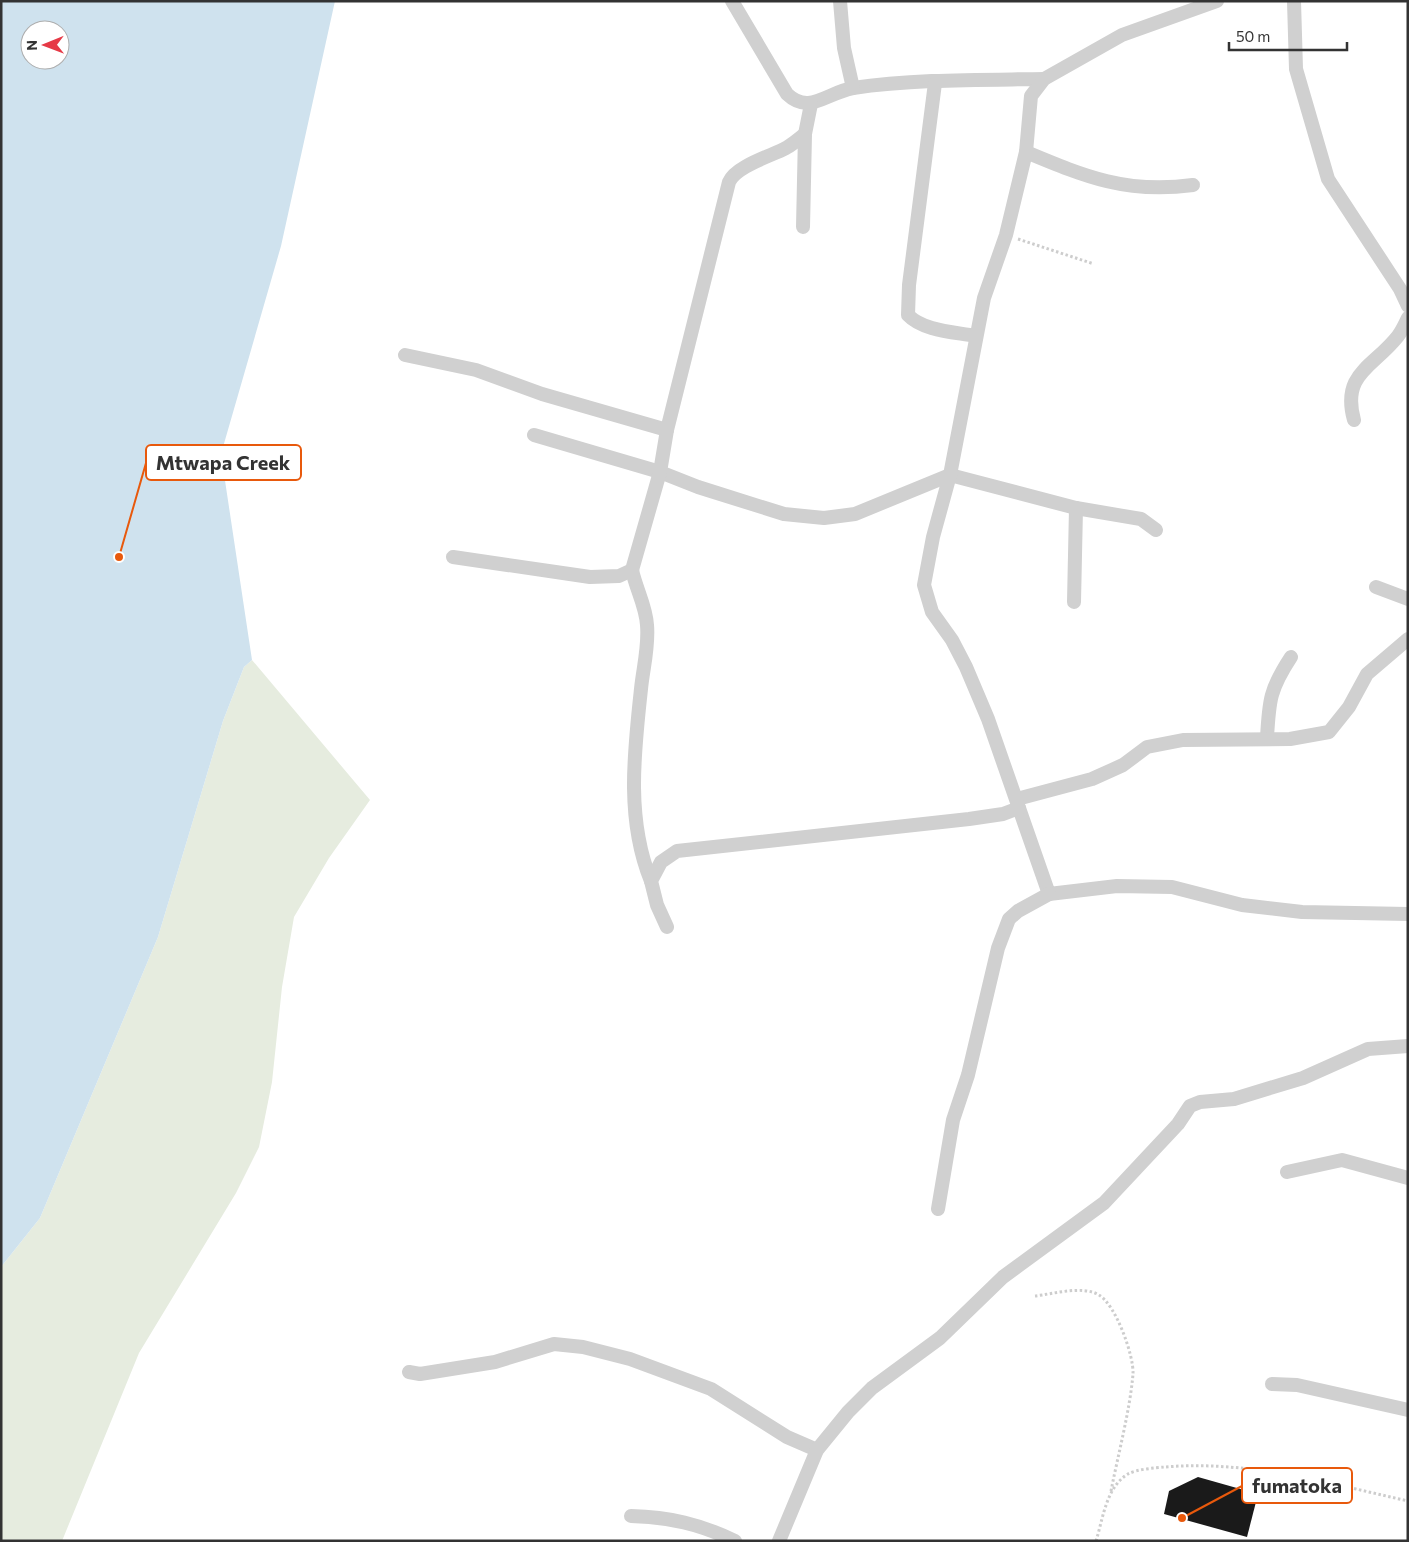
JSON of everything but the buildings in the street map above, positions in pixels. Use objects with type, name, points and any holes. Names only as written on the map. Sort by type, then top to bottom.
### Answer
[{"type":"street","points":[[732,1],[787,94],[795,102],[811,104],[831,94],[853,88],[1044,79]]},
{"type":"street","points":[[840,1],[844,48],[853,88]]},
{"type":"street","points":[[1049,894],[988,719],[966,667],[952,640],[932,612],[927,600],[925,574],[950,475],[975,336],[984,298],[1006,235],[1026,152],[1031,96],[1044,79],[1122,35],[1217,1]]},
{"type":"street","points":[[1294,1],[1296,70],[1328,179],[1400,289],[1408,306]]},
{"type":"street","points":[[936,83],[909,285],[908,314],[914,321],[922,324],[975,336]]},
{"type":"street","points":[[803,227],[805,134],[811,104]]},
{"type":"street","points":[[667,927],[657,905],[640,853],[634,809],[637,735],[647,626],[643,604],[632,570],[660,472],[667,430],[732,176],[787,147],[805,134]]},
{"type":"street","points":[[1026,152],[1077,173],[1120,185],[1153,189],[1192,185]]},
{"type":"street","points":[[1354,420],[1349,403],[1352,386],[1367,366],[1398,336],[1408,318]]},
{"type":"street","points":[[405,355],[476,370],[542,394],[667,430]]},
{"type":"street","points":[[534,435],[660,472],[784,514],[824,518],[854,514],[950,475],[1076,508],[1141,519],[1156,530]]},
{"type":"street","points":[[1074,602],[1076,508]]},
{"type":"street","points":[[453,557],[590,577],[619,576],[632,570]]},
{"type":"street","points":[[1376,587],[1408,599]]},
{"type":"street","points":[[650,880],[662,862],[677,851],[1003,814],[1018,804],[1092,779],[1123,765],[1147,747],[1183,740],[1290,739],[1329,732],[1349,707],[1367,674],[1408,639]]},
{"type":"street","points":[[1267,738],[1269,700],[1275,681],[1291,657]]},
{"type":"street","points":[[938,1209],[953,1120],[968,1075],[998,948],[1009,919],[1018,911],[1049,894],[1117,886],[1172,887],[1242,905],[1302,912],[1408,914]]},
{"type":"street","points":[[779,1541],[817,1450],[848,1412],[872,1388],[940,1338],[1002,1276],[1104,1203],[1178,1124],[1190,1106],[1200,1102],[1234,1099],[1303,1078],[1368,1049],[1408,1046]]},
{"type":"street","points":[[1286,1172],[1342,1160],[1408,1178]]},
{"type":"street","points":[[409,1372],[420,1374],[495,1362],[554,1344],[583,1347],[638,1362],[711,1389],[787,1436],[817,1450]]},
{"type":"street","points":[[1272,1384],[1297,1386],[1408,1410]]},
{"type":"street","points":[[631,1516],[678,1520],[696,1524],[735,1541]]},
{"type":"path","points":[[1006,235],[1094,264]]},
{"type":"path","points":[[1035,1296],[1083,1291],[1099,1294],[1109,1303],[1120,1322],[1133,1372],[1111,1492],[1096,1541]]},
{"type":"path","points":[[1111,1492],[1128,1474],[1154,1468],[1200,1464],[1291,1474],[1408,1501]]},
{"type":"shaded area","points":[[252,660],[370,800],[329,858],[294,917],[282,987],[272,1082],[259,1147],[236,1193],[139,1353],[62,1541],[1,1541],[1,1267],[40,1218],[158,937],[223,721],[244,667]]},
{"type":"water","points":[[1,1],[335,1],[281,246],[221,454],[252,660],[244,667],[223,721],[158,937],[40,1218],[1,1267]]},
{"type":"place","name":"Mtwapa Creek","points":[[119,557]]},
{"type":"place","name":"fumatoka","points":[[1182,1518]]}]
